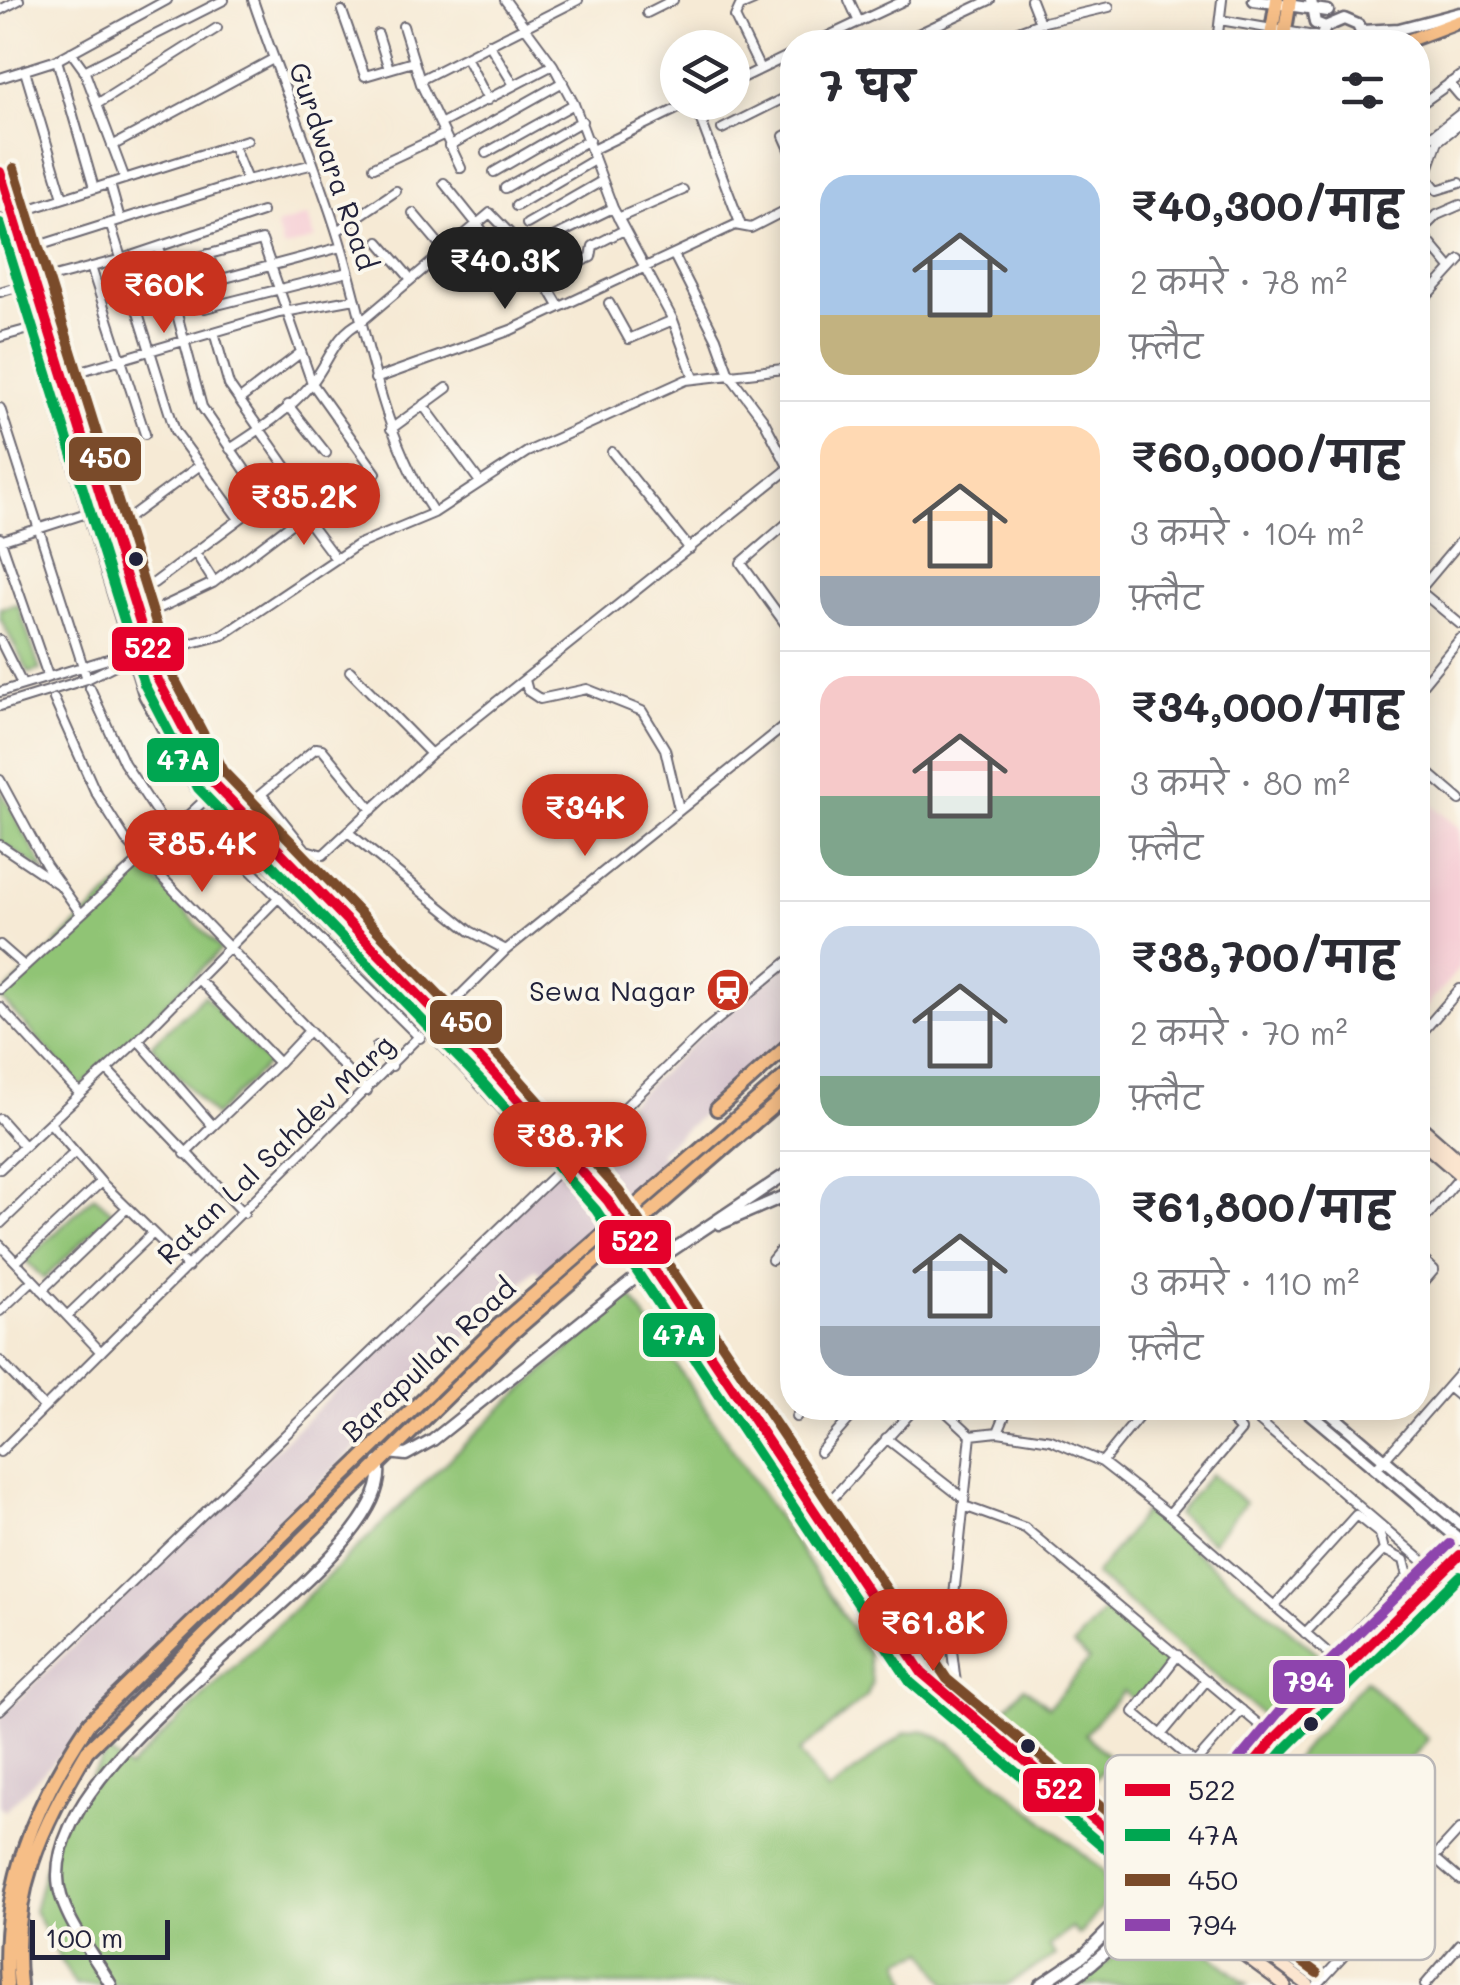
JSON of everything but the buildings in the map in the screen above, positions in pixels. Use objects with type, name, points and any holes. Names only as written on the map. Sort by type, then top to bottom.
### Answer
[{"type":"highway","points":[[1272,30],[1277,0]]},
{"type":"highway","points":[[1290,30],[1304,5]]},
{"type":"highway","points":[[1430,32],[1460,21]]},
{"type":"highway","points":[[717,1110],[780,1053]]},
{"type":"highway","points":[[764,1068],[777,1083]]},
{"type":"highway","name":"Barapullah Road","points":[[7,1985],[4,1957],[10,1888],[25,1833],[48,1784],[90,1723],[498,1326],[780,1080]]},
{"type":"highway","points":[[734,1095],[746,1110]]},
{"type":"highway","name":"Barapullah Road","points":[[20,1985],[22,1890],[42,1828],[86,1751],[383,1457],[606,1250],[780,1100]]},
{"type":"highway","points":[[602,1171],[622,1196]]},
{"type":"main road","points":[[0,172],[158,680],[212,780],[577,1162],[639,1244],[922,1673],[1105,1837]]},
{"type":"main road","points":[[0,220],[5,257],[20,286],[90,512],[129,660],[168,741],[206,800],[478,1080],[602,1216],[919,1688],[1105,1839]]},
{"type":"main road","points":[[142,620],[180,646],[158,680]]},
{"type":"main road","points":[[1430,1135],[1460,1161]]},
{"type":"main road","points":[[1430,1150],[1460,1176]]},
{"type":"main road","points":[[1250,1960],[1282,1984]]},
{"type":"main road","points":[[1277,1960],[1308,1985]]},
{"type":"street","points":[[0,10],[18,0]]},
{"type":"street","points":[[0,78],[56,60],[167,0]]},
{"type":"street","points":[[84,71],[224,0]]},
{"type":"street","name":"Gurdwara Road","points":[[253,0],[342,246],[390,429],[406,470],[434,514]]},
{"type":"street","points":[[505,0],[563,82],[582,121],[613,208],[673,320],[694,378]]},
{"type":"street","points":[[420,80],[578,0]]},
{"type":"street","points":[[647,13],[673,0]]},
{"type":"street","points":[[754,0],[740,6],[736,17],[760,70]]},
{"type":"street","points":[[849,0],[859,22]]},
{"type":"street","points":[[842,30],[905,0]]},
{"type":"street","points":[[926,30],[990,0]]},
{"type":"street","points":[[1031,0],[1040,23]]},
{"type":"street","points":[[1218,30],[1222,0]]},
{"type":"street","points":[[1254,0],[1330,10],[1352,20],[1360,30]]},
{"type":"street","points":[[1304,5],[1319,30]]},
{"type":"street","points":[[1021,30],[1109,7]]},
{"type":"street","points":[[342,11],[365,76],[412,62]]},
{"type":"street","points":[[1394,30],[1460,13]]},
{"type":"street","points":[[1220,20],[1278,30]]},
{"type":"street","points":[[402,26],[412,62],[460,168]]},
{"type":"street","points":[[96,104],[217,28]]},
{"type":"street","points":[[378,34],[388,70]]},
{"type":"street","points":[[489,44],[514,85]]},
{"type":"street","points":[[72,52],[84,71],[125,179]]},
{"type":"street","points":[[466,57],[488,100]]},
{"type":"street","points":[[112,146],[272,59]]},
{"type":"street","points":[[56,60],[94,188]]},
{"type":"street","points":[[750,74],[780,60]]},
{"type":"street","points":[[440,124],[553,65]]},
{"type":"street","points":[[25,70],[62,198]]},
{"type":"street","points":[[1430,97],[1460,76]]},
{"type":"street","points":[[449,146],[563,82]]},
{"type":"street","points":[[1449,84],[1460,96]]},
{"type":"street","points":[[722,129],[780,100]]},
{"type":"street","points":[[486,154],[574,104]]},
{"type":"street","points":[[1430,138],[1460,114]]},
{"type":"street","points":[[516,206],[593,155],[660,119]]},
{"type":"street","points":[[700,120],[740,224]]},
{"type":"street","points":[[494,172],[582,121]]},
{"type":"street","points":[[1430,165],[1438,141],[1460,124]]},
{"type":"street","points":[[374,168],[444,134]]},
{"type":"street","points":[[14,214],[247,140]]},
{"type":"street","points":[[506,188],[589,140]]},
{"type":"street","points":[[232,146],[247,180]]},
{"type":"street","points":[[25,250],[247,180],[310,165]]},
{"type":"street","points":[[1430,178],[1441,191],[1460,183]]},
{"type":"street","points":[[526,224],[602,181]]},
{"type":"street","points":[[444,183],[510,264]]},
{"type":"street","points":[[110,184],[120,218]]},
{"type":"street","points":[[618,218],[683,190]]},
{"type":"street","points":[[337,232],[396,191]]},
{"type":"street","points":[[1430,222],[1460,205]]},
{"type":"street","points":[[541,242],[613,208]]},
{"type":"street","points":[[35,282],[122,259],[262,212]]},
{"type":"street","points":[[230,449],[259,430],[312,383],[344,331],[361,322],[490,213],[497,215],[526,250],[559,306]]},
{"type":"street","points":[[376,379],[488,340],[740,224],[750,228],[780,213]]},
{"type":"street","points":[[413,214],[445,251]]},
{"type":"street","points":[[110,223],[175,431],[239,518]]},
{"type":"street","points":[[542,279],[591,256],[594,245],[624,230]]},
{"type":"street","points":[[142,620],[214,582],[345,484],[362,489],[376,472],[312,383],[260,240],[164,266]]},
{"type":"street","points":[[379,242],[411,278]]},
{"type":"street","points":[[342,246],[195,286],[204,308],[348,272]]},
{"type":"street","points":[[158,247],[202,407],[265,499]]},
{"type":"street","points":[[1430,247],[1450,267]]},
{"type":"street","points":[[208,254],[217,279]]},
{"type":"street","points":[[674,254],[716,338],[729,374],[780,449]]},
{"type":"street","points":[[1430,293],[1460,260]]},
{"type":"street","points":[[92,267],[145,434]]},
{"type":"street","points":[[0,292],[20,286]]},
{"type":"street","points":[[64,376],[284,312],[356,299]]},
{"type":"street","points":[[609,303],[630,340],[673,320]]},
{"type":"street","points":[[224,304],[230,327]]},
{"type":"street","points":[[0,338],[33,328]]},
{"type":"street","points":[[214,332],[226,379],[314,507]]},
{"type":"street","points":[[239,400],[299,354]]},
{"type":"street","points":[[0,706],[89,684],[129,660],[223,635],[365,541],[434,514],[527,452],[694,378],[780,369]]},
{"type":"street","points":[[390,429],[446,388]]},
{"type":"street","points":[[288,405],[326,453]]},
{"type":"street","points":[[423,405],[480,482]]},
{"type":"street","points":[[0,408],[89,684],[124,764],[170,833]]},
{"type":"street","points":[[612,452],[690,550]]},
{"type":"street","points":[[112,530],[198,466]]},
{"type":"street","points":[[262,795],[306,850],[323,855],[431,754],[780,478]]},
{"type":"street","points":[[130,586],[154,584],[293,479]]},
{"type":"street","points":[[48,676],[0,540],[90,512]]},
{"type":"street","points":[[303,515],[336,559]]},
{"type":"street","points":[[780,530],[740,564],[780,617]]},
{"type":"street","points":[[1430,577],[1460,542]]},
{"type":"street","points":[[195,552],[214,582]]},
{"type":"street","points":[[1430,600],[1460,624]]},
{"type":"street","points":[[1430,675],[1460,639]]},
{"type":"street","points":[[0,641],[22,684]]},
{"type":"street","points":[[0,692],[84,665],[116,658],[129,660]]},
{"type":"street","points":[[350,671],[431,754]]},
{"type":"street","points":[[525,680],[528,691],[540,699],[552,700],[586,689],[642,712],[666,748],[679,809]]},
{"type":"street","points":[[54,699],[106,812],[142,858],[368,1091]]},
{"type":"street","name":"Ratan Lal Sahdev Marg","points":[[0,1452],[188,1267],[210,1239],[244,1213],[506,950],[780,730]]},
{"type":"street","points":[[245,815],[316,748],[322,749],[372,810]]},
{"type":"street","points":[[1430,774],[1460,800]]},
{"type":"street","points":[[0,780],[81,914]]},
{"type":"street","points":[[0,989],[206,800]]},
{"type":"street","points":[[193,813],[420,1038]]},
{"type":"street","points":[[349,832],[470,931],[506,950]]},
{"type":"street","points":[[0,845],[62,887]]},
{"type":"street","points":[[0,1169],[138,1040],[279,897]]},
{"type":"street","points":[[0,945],[24,966]]},
{"type":"street","points":[[0,1710],[705,1030],[780,968]]},
{"type":"street","points":[[199,980],[279,1063]]},
{"type":"street","points":[[1430,1023],[1460,988]]},
{"type":"street","points":[[0,1008],[80,1094]]},
{"type":"street","points":[[185,1154],[308,1032]]},
{"type":"street","points":[[138,1040],[213,1126]]},
{"type":"street","points":[[377,1046],[392,1066]]},
{"type":"street","points":[[106,1070],[244,1213]]},
{"type":"street","points":[[0,1119],[24,1146]]},
{"type":"street","points":[[50,1123],[101,1182],[188,1267]]},
{"type":"street","points":[[0,1224],[74,1153]]},
{"type":"street","points":[[1430,1212],[1460,1176]]},
{"type":"street","points":[[110,1985],[62,1898],[58,1876],[65,1841],[79,1812],[116,1758],[346,1542],[379,1485],[383,1457],[406,1455],[433,1440],[658,1259],[780,1178]]},
{"type":"street","points":[[16,1262],[101,1182]]},
{"type":"street","points":[[703,1230],[780,1198]]},
{"type":"street","points":[[42,1290],[127,1208]]},
{"type":"street","points":[[67,1316],[153,1233]]},
{"type":"street","points":[[0,1245],[100,1352]]},
{"type":"street","points":[[772,1260],[780,1250]]},
{"type":"street","points":[[0,1311],[34,1280]]},
{"type":"street","points":[[0,1362],[44,1408]]},
{"type":"street","points":[[68,1370],[74,1379]]},
{"type":"street","points":[[1430,1407],[1460,1373]]},
{"type":"street","points":[[1448,1387],[1460,1397]]},
{"type":"street","points":[[820,1452],[848,1420]]},
{"type":"street","points":[[830,1502],[903,1420]]},
{"type":"street","points":[[959,1420],[971,1435],[950,1634],[959,1708]]},
{"type":"street","points":[[998,1432],[1003,1420]]},
{"type":"street","points":[[1102,1462],[1136,1420]]},
{"type":"street","points":[[1170,1514],[1241,1430],[1231,1420]]},
{"type":"street","points":[[1258,1420],[1438,1574]]},
{"type":"street","points":[[1317,1420],[1460,1540]]},
{"type":"street","points":[[1339,1420],[1460,1524]]},
{"type":"street","points":[[1377,1468],[1419,1420]]},
{"type":"street","points":[[971,1435],[998,1432],[1051,1440],[1102,1462],[1170,1514],[1348,1671]]},
{"type":"street","points":[[886,1438],[964,1502],[1025,1528],[1275,1738]]},
{"type":"street","points":[[1274,1606],[1356,1515],[1380,1534],[1384,1550],[1404,1560],[1410,1569],[1408,1576],[1332,1657]]},
{"type":"street","points":[[1305,1633],[1384,1550]]},
{"type":"street","points":[[1276,1755],[1348,1671],[1460,1555]]},
{"type":"street","points":[[1261,1755],[1460,1567]]},
{"type":"street","points":[[1178,1655],[1134,1712],[1185,1755]]},
{"type":"street","points":[[1161,1735],[1207,1680]]},
{"type":"street","points":[[1202,1755],[1242,1710]]},
{"type":"street","points":[[1435,1856],[1460,1829]]},
{"type":"street","points":[[1435,1858],[1460,1880]]},
{"type":"street","points":[[1040,1985],[1082,1956],[1105,1933]]},
{"type":"street","points":[[1425,1985],[1460,1944]]},
{"type":"street","points":[[1063,1985],[1105,1952]]},
{"type":"street","points":[[1317,1985],[1340,1960]]},
{"type":"shaded area","points":[[308,216],[315,239],[283,248],[276,225]]},
{"type":"shaded area","points":[[1430,803],[1460,829],[1460,967],[1430,1003]]},
{"type":"shaded area","points":[[780,970],[780,1044],[659,1153],[667,1162],[631,1199],[544,1277],[536,1269],[148,1654],[154,1659],[5,1811],[0,1806],[0,1717],[349,1378],[436,1283],[717,1021]]},
{"type":"green space","points":[[18,604],[40,670],[29,673],[0,618],[0,608]]},
{"type":"green space","points":[[0,789],[46,872],[0,842]]},
{"type":"green space","points":[[141,864],[221,950],[81,1087],[0,997]]},
{"type":"green space","points":[[204,995],[268,1064],[214,1116],[151,1045]]},
{"type":"green space","points":[[94,1196],[113,1212],[44,1279],[26,1261]]},
{"type":"green space","points":[[630,1295],[868,1653],[872,1683],[867,1696],[799,1752],[828,1792],[905,1733],[923,1730],[949,1742],[1102,1870],[1105,1898],[1092,1921],[1079,1935],[1072,1928],[1049,1946],[1056,1955],[1006,1985],[946,1985],[926,1951],[901,1960],[909,1985],[75,1985],[34,1911],[55,1830],[108,1751],[128,1769],[499,1411]]},
{"type":"green space","points":[[1211,1474],[1245,1503],[1212,1542],[1177,1514]]},
{"type":"green space","points":[[1145,1511],[1320,1655],[1266,1718],[1095,1575]]},
{"type":"green space","points":[[1107,1608],[1169,1662],[1136,1701],[1123,1691],[1085,1734],[1108,1755],[1105,1767],[1085,1791],[999,1716],[1024,1687],[1049,1707],[1089,1660],[1073,1646]]},
{"type":"green space","points":[[1365,1680],[1428,1739],[1414,1755],[1298,1755]]},
{"type":"green space","points":[[1109,1960],[1217,1960],[1248,1985],[1080,1985]]},
{"type":"transit line","name":"450","points":[[14,168],[172,674],[223,771],[505,1063],[619,1191],[947,1679],[1105,1810]]},
{"type":"transit line","name":"522","points":[[0,172],[158,680],[211,780],[494,1073],[608,1201],[922,1673],[1105,1829]]},
{"type":"transit line","name":"47A","points":[[0,223],[144,684],[198,788],[483,1083],[596,1210],[910,1682],[1105,1848]]},
{"type":"transit line","name":"794","points":[[1243,1755],[1284,1706],[1450,1544]]},
{"type":"transit line","name":"522","points":[[1261,1755],[1460,1555]]},
{"type":"transit line","name":"47A","points":[[1280,1755],[1460,1576]]},
{"type":"transit line","name":"450","points":[[1299,1960],[1317,1973]]},
{"type":"place","name":"Sewa Nagar","points":[[728,990]]}]
